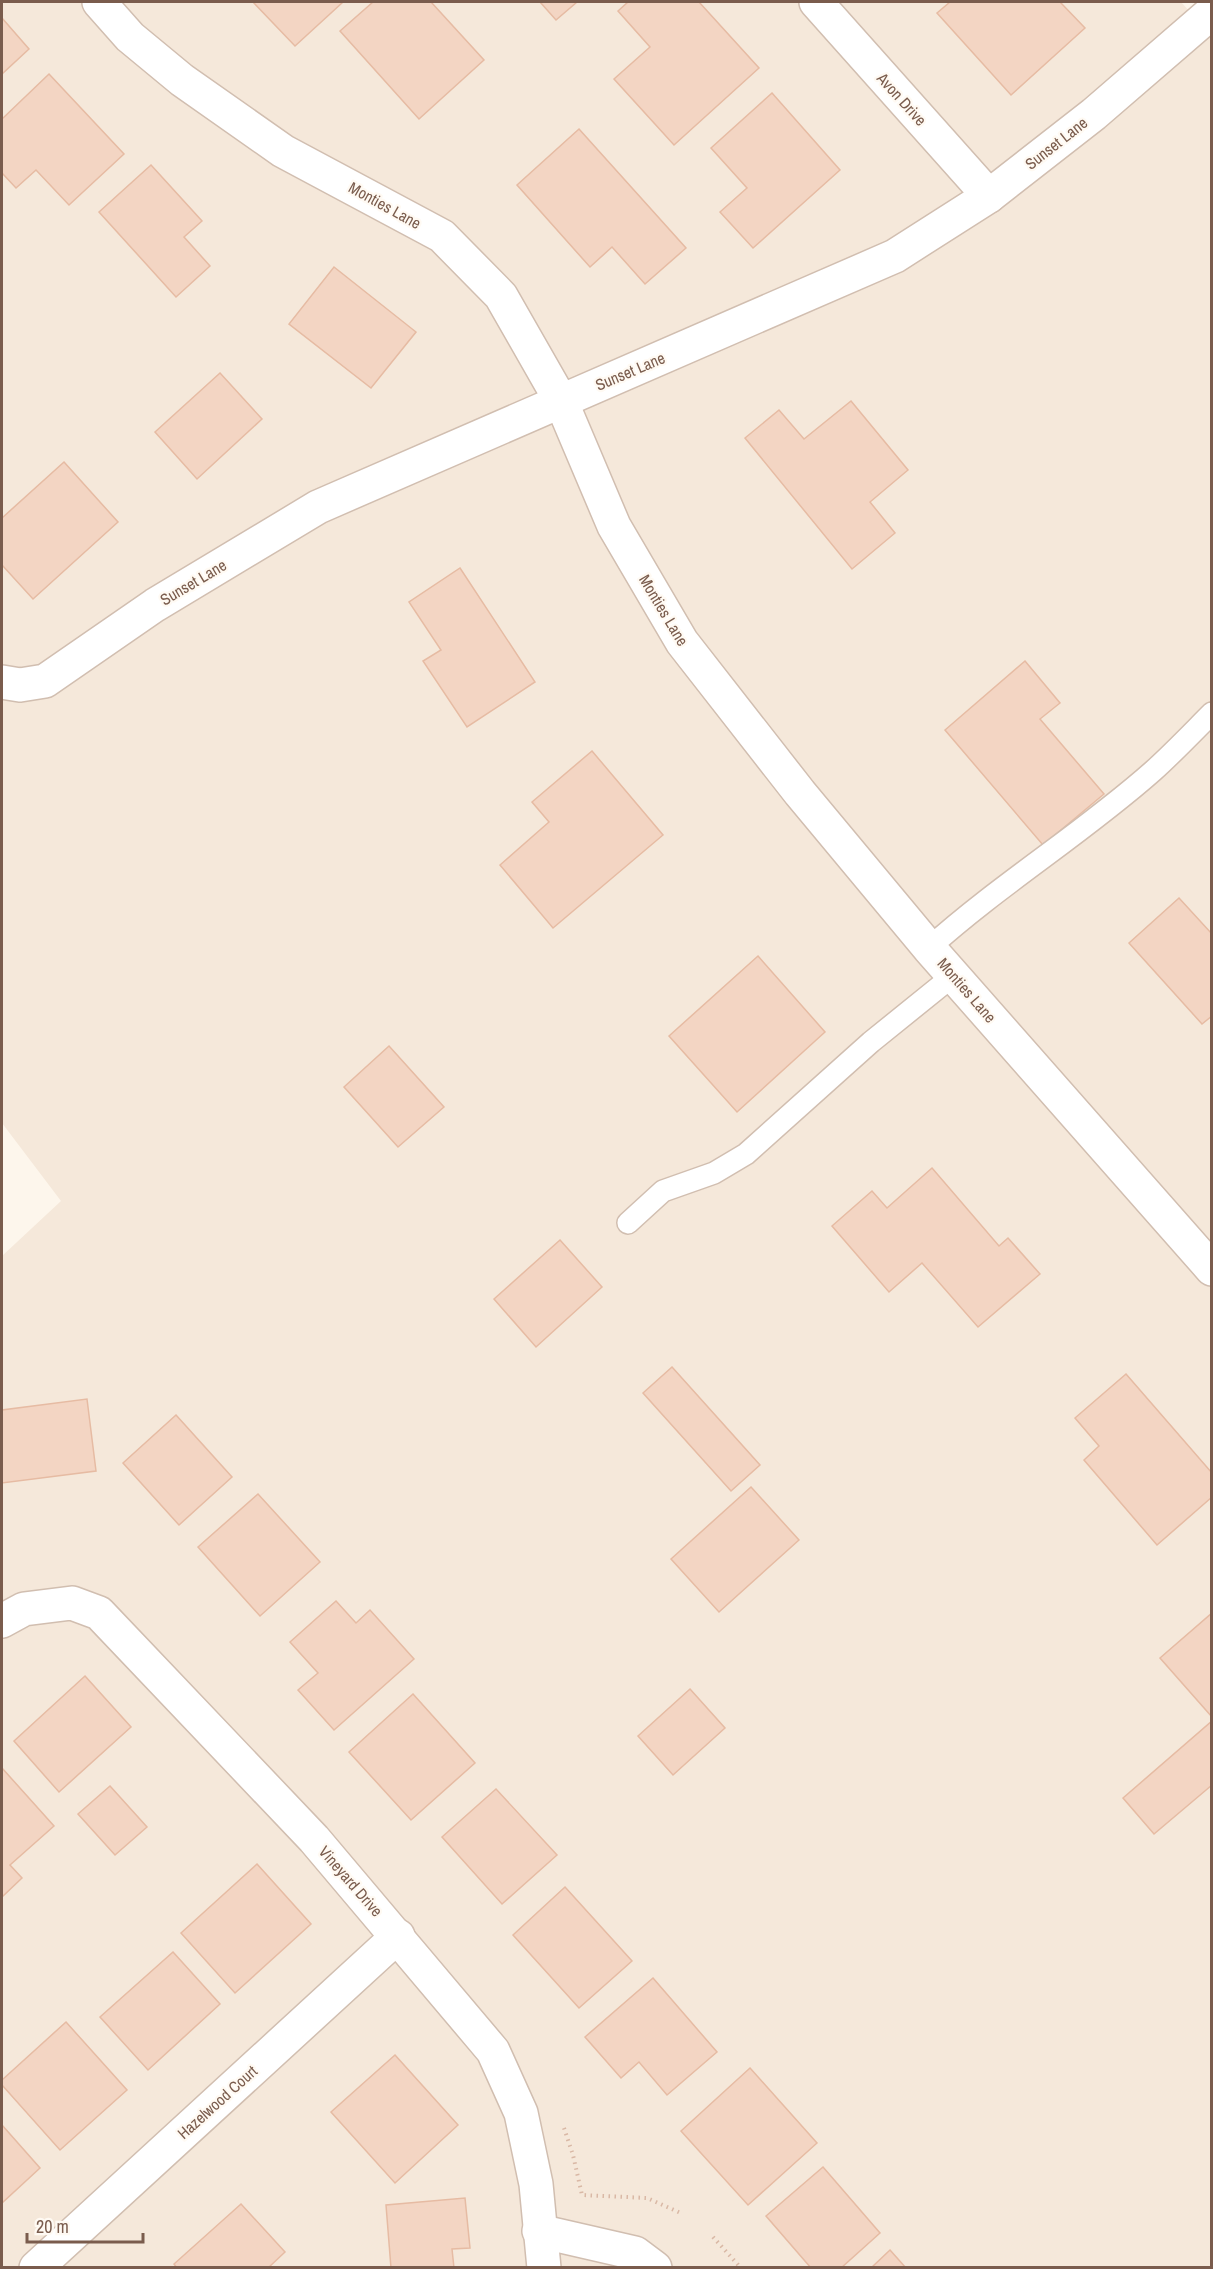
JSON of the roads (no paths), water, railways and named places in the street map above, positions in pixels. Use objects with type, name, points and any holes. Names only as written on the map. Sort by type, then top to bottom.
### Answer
[{"type":"street","name":"Monties Lane","points":[[99,2],[130,37],[182,80],[283,151],[442,236],[501,296],[561,401],[614,526],[682,642],[800,793],[929,948],[1212,1269]]},
{"type":"street","name":"Avon Drive","points":[[816,2],[989,196]]},
{"type":"street","name":"Sunset Lane","points":[[11,684],[45,681],[154,605],[318,507],[895,256],[989,196],[1094,114],[1212,12]]},
{"type":"street","name":"Vineyard Drive","points":[[13,1615],[72,1603],[99,1613],[314,1839],[493,2051],[520,2113],[536,2184],[544,2268]]},
{"type":"street","name":"Hazelwood Court","points":[[36,2268],[398,1936]]},
{"type":"street","points":[[539,2231],[635,2253],[655,2268]]},
{"type":"lane","points":[[929,948],[965,916],[1153,771],[1212,713]]},
{"type":"lane","points":[[628,1223],[663,1191],[714,1173],[746,1154],[871,1042],[954,975]]}]
